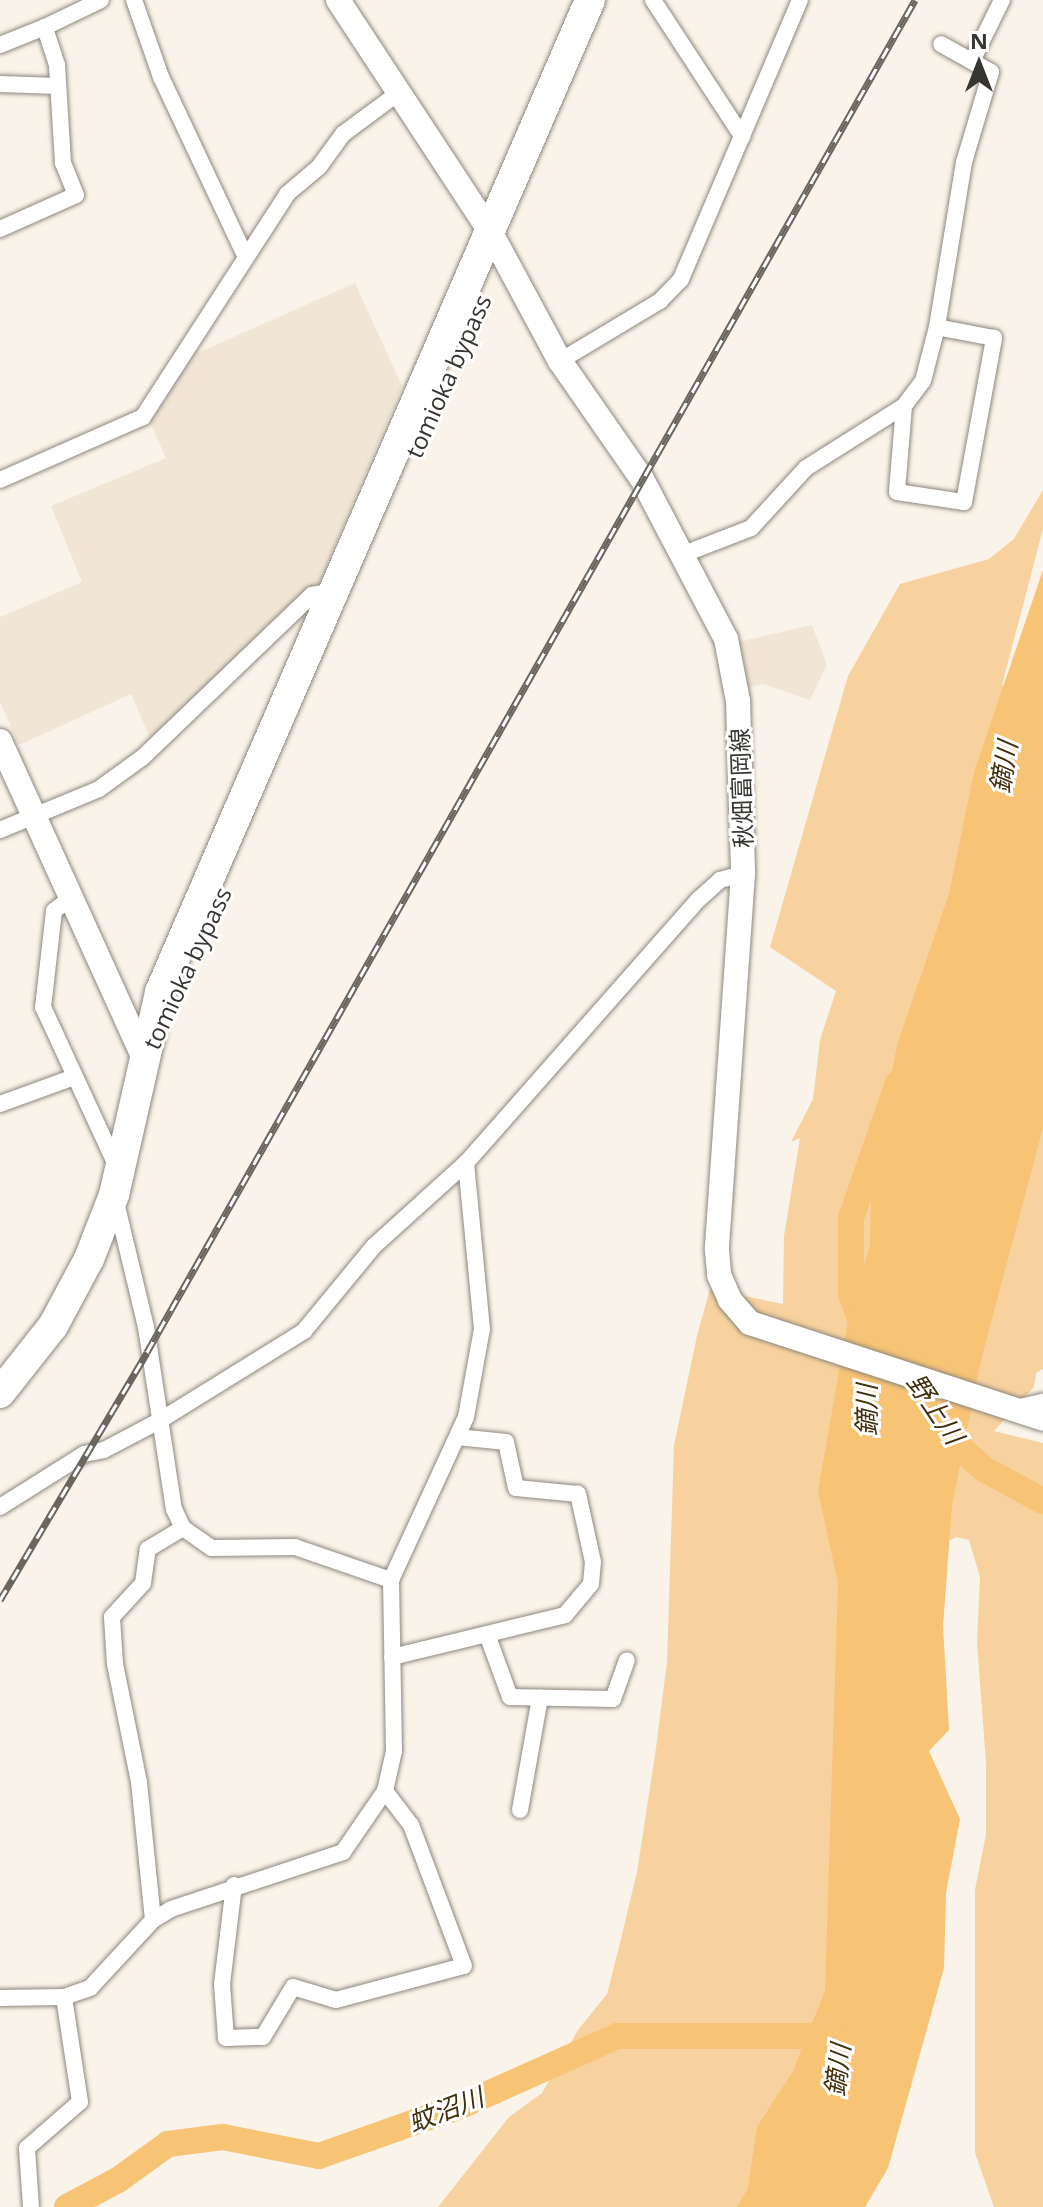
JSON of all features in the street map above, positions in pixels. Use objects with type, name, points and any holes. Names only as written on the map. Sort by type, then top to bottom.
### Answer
[{"type":"highway","name":"tomioka bypass","points":[[144,1059],[177,998],[496,245],[590,0]]},
{"type":"highway","name":"tomioka bypass","points":[[144,1059],[160,992],[335,591],[612,0]]},
{"type":"highway","points":[[0,1393],[53,1326],[89,1259],[117,1183],[144,1059]]},
{"type":"main road","name":"秋畑富岡線","points":[[338,0],[401,91],[496,245],[560,361],[642,479],[726,639],[738,701],[743,874],[717,1250],[719,1275],[730,1300],[750,1323],[1011,1409]]},
{"type":"main road","points":[[0,741],[144,1059]]},
{"type":"main road","points":[[1011,1409],[1043,1419]]},
{"type":"street","points":[[134,0],[161,77],[244,253]]},
{"type":"street","points":[[653,0],[742,136]]},
{"type":"street","points":[[560,361],[660,301],[681,279],[800,0]]},
{"type":"street","points":[[972,61],[1002,0]]},
{"type":"street","points":[[0,45],[45,27],[95,1]]},
{"type":"street","points":[[0,229],[76,195],[63,163],[58,86],[45,27]]},
{"type":"street","points":[[684,554],[751,528],[806,468],[904,406],[923,381],[937,327],[964,162],[991,72],[941,44]]},
{"type":"street","points":[[0,84],[58,86]]},
{"type":"street","points":[[0,480],[143,417],[244,253],[287,194],[319,167],[343,134],[401,91]]},
{"type":"street","points":[[904,406],[897,492],[964,502],[994,338],[937,327]]},
{"type":"street","points":[[0,830],[99,789],[132,765],[312,595],[335,591]]},
{"type":"street","points":[[0,1507],[84,1454],[104,1450],[159,1421],[304,1331],[374,1246],[466,1163],[698,900],[720,880],[743,874]]},
{"type":"street","points":[[71,898],[54,911],[43,1007],[117,1183],[146,1327],[174,1509],[183,1528],[212,1548],[295,1547],[391,1580]]},
{"type":"street","points":[[0,1104],[74,1077]]},
{"type":"street","points":[[0,1998],[64,1997],[90,1988],[153,1920],[234,1885],[343,1852],[385,1791],[394,1751],[391,1580],[466,1417],[482,1329],[466,1163]]},
{"type":"street","points":[[1011,1409],[1043,1402]]},
{"type":"street","points":[[392,1657],[488,1637],[565,1615],[591,1584],[593,1562],[578,1494],[516,1488],[506,1442],[457,1437]]},
{"type":"street","points":[[153,1920],[139,1782],[115,1664],[112,1617],[143,1583],[148,1549],[183,1528]]},
{"type":"street","points":[[488,1637],[510,1697],[613,1699],[627,1660]]},
{"type":"street","points":[[520,1810],[540,1698]]},
{"type":"street","points":[[234,1885],[222,1984],[226,2038],[263,2037],[293,1987],[336,2000],[464,1966],[411,1825],[385,1791]]},
{"type":"street","points":[[31,2207],[27,2148],[80,2102],[64,1997]]},
{"type":"shaded area","points":[[355,283],[402,386],[319,584],[151,740],[131,694],[19,745],[0,702],[0,617],[82,582],[51,506],[166,458],[148,418],[191,356]]},
{"type":"shaded area","points":[[1043,490],[1043,529],[1002,685],[1043,687],[1043,1369],[1036,1373],[1034,1387],[994,1431],[1043,1443],[1043,2207],[994,2207],[975,2153],[975,1890],[986,1834],[986,1763],[977,1642],[980,1577],[969,1540],[956,1537],[945,1543],[924,1655],[769,2207],[438,2207],[509,2117],[542,2093],[578,2030],[607,1994],[637,1872],[656,1748],[667,1662],[674,1445],[697,1336],[710,1289],[783,1304],[784,1236],[800,1138],[791,1142],[813,1099],[820,1040],[836,991],[770,947],[848,676],[900,584],[989,559],[1014,539]]},
{"type":"shaded area","points":[[812,625],[827,665],[810,700],[763,684],[746,688],[738,642]]},
{"type":"water","points":[[1043,570],[1043,1128],[981,1360],[952,1505],[943,1626],[949,1730],[929,1751],[960,1819],[946,1893],[944,1968],[888,2168],[865,2207],[737,2207],[748,2188],[757,2127],[793,2071],[825,1991],[838,1583],[818,1491],[847,1326],[870,1245],[871,1188],[897,1045],[949,894],[974,772]]},
{"type":"waterway","name":"鏑川","points":[[865,1333],[851,1294],[851,1218],[898,1083]]},
{"type":"waterway","name":"野上川","points":[[942,1421],[956,1444],[984,1469],[1043,1501]]},
{"type":"waterway","name":"蚊沼川","points":[[67,2207],[118,2180],[168,2144],[223,2137],[319,2156],[463,2105],[617,2036],[814,2036],[839,2041]]},
{"type":"railway","points":[[0,1600],[147,1352],[915,0]]}]
